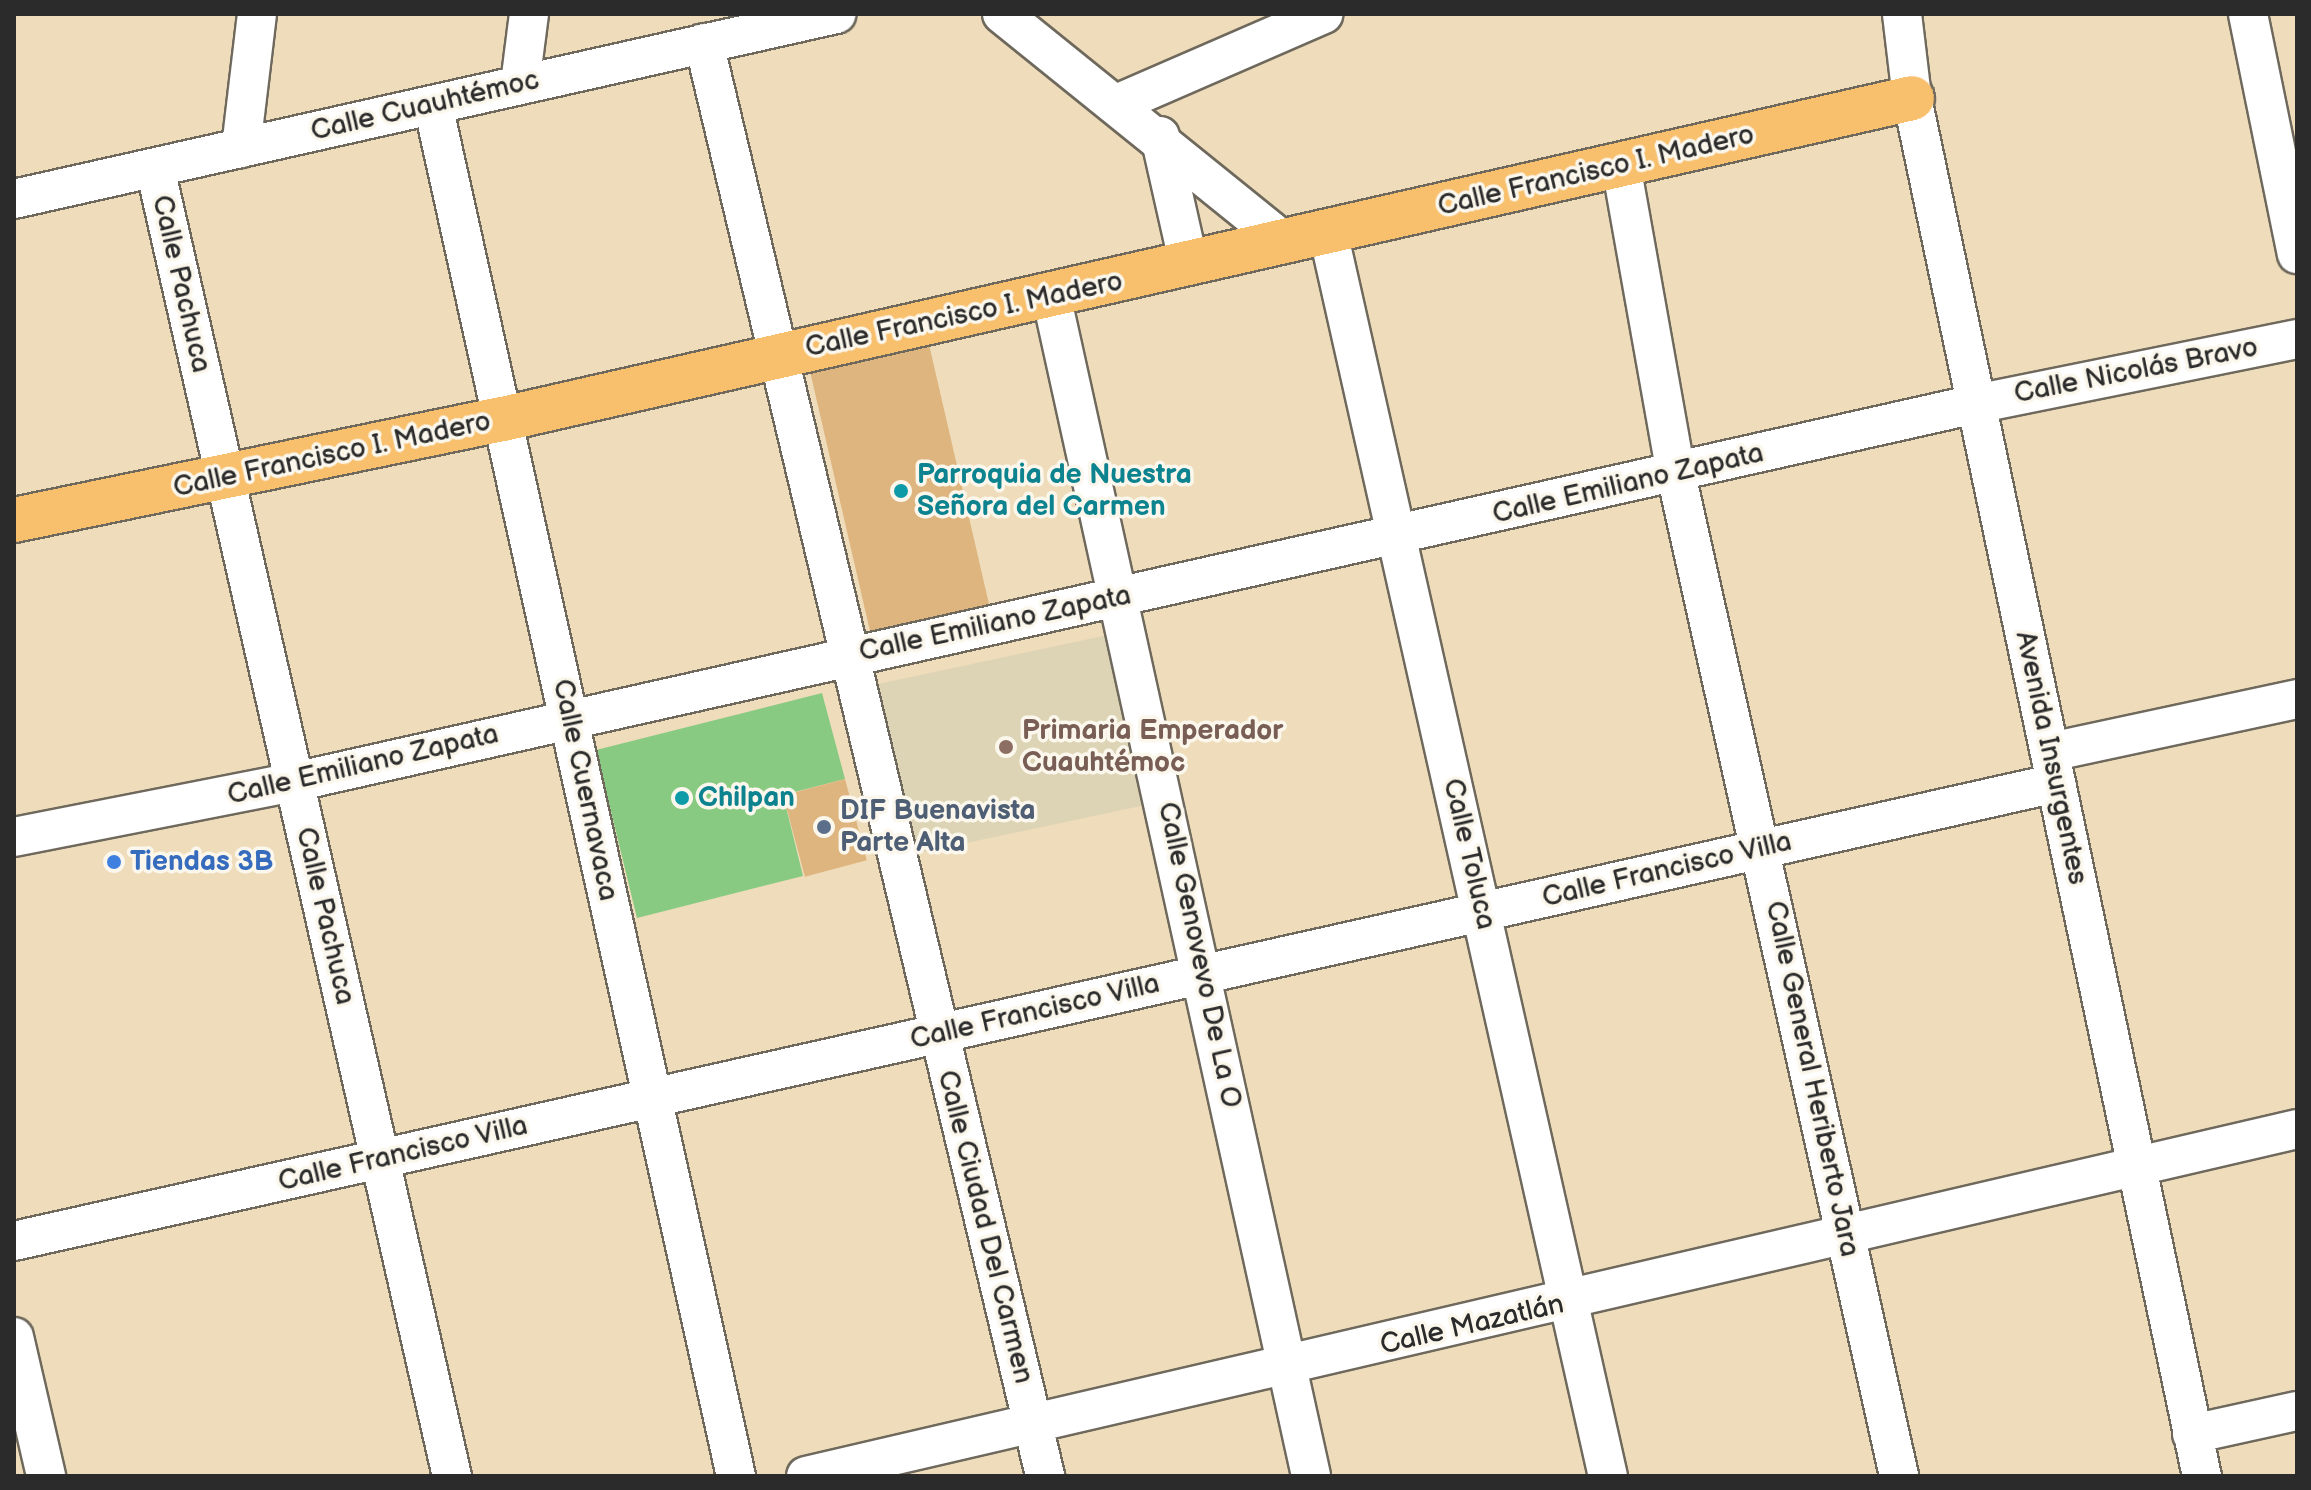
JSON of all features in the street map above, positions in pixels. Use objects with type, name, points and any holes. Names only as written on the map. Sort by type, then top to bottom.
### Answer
[{"type":"main road","name":"Calle Francisco I. Madero","points":[[14,520],[226,479],[503,419],[1912,98]]},
{"type":"street","points":[[241,148],[257,14]]},
{"type":"street","points":[[520,84],[529,14]]},
{"type":"street","name":"Calle Cuauhtémoc","points":[[14,199],[836,14]]},
{"type":"street","points":[[1002,14],[1160,136],[1285,242]]},
{"type":"street","points":[[1119,103],[1324,14]]},
{"type":"street","points":[[2248,14],[2297,254]]},
{"type":"street","name":"Avenida Insurgentes","points":[[1894,23],[2202,1476]]},
{"type":"street","name":"Calle Ciudad Del Carmen","points":[[704,43],[775,356],[851,656],[1045,1476]]},
{"type":"street","name":"Calle Cuernavaca","points":[[433,105],[736,1476]]},
{"type":"street","points":[[1160,136],[1189,265]]},
{"type":"street","name":"Calle General Heriberto Jara","points":[[1621,165],[1676,474],[1762,849],[1899,1476]]},
{"type":"street","name":"Calle Pachuca","points":[[155,168],[452,1476]]},
{"type":"street","name":"Calle Toluca","points":[[1328,232],[1608,1476]]},
{"type":"street","name":"Calle Genovevo De La O","points":[[1051,295],[1123,596],[1311,1476]]},
{"type":"street","name":"Calle Nicolás Bravo","points":[[1975,404],[2297,339]]},
{"type":"street","name":"Calle Emiliano Zapata","points":[[14,837],[294,782],[570,718],[1676,474],[1975,404]]},
{"type":"street","name":"Calle Francisco Villa","points":[[14,1241],[1762,849],[2297,699]]},
{"type":"street","name":"Calle Mazatlán","points":[[806,1476],[1288,1369],[2136,1164],[2297,1129]]},
{"type":"street","points":[[14,1337],[46,1476]]},
{"type":"street","points":[[2192,1434],[2297,1411]]},
{"type":"shaded area","name":"Primaria Emperador Cuauhtémoc","points":[[1108,635],[1144,805],[904,856],[867,686]]},
{"type":"green space","points":[[822,693],[845,779],[783,795],[803,876],[637,918],[596,750]]},
{"type":"building","name":"Parroquia de Nuestra Señora del Carmen","points":[[928,340],[991,615],[873,642],[809,367]]},
{"type":"building","name":"DIF Buenavista Parte Alta","points":[[845,779],[867,860],[805,877],[783,796]]},
{"type":"place","name":"Parroquia de Nuestra Señora del Carmen","points":[[901,491]]},
{"type":"place","name":"Primaria Emperador Cuauhtémoc","points":[[1006,747]]},
{"type":"place","name":"Chilpan","points":[[682,798]]},
{"type":"place","name":"DIF Buenavista Parte Alta","points":[[824,827]]},
{"type":"place","name":"Tiendas 3B","points":[[114,862]]}]
